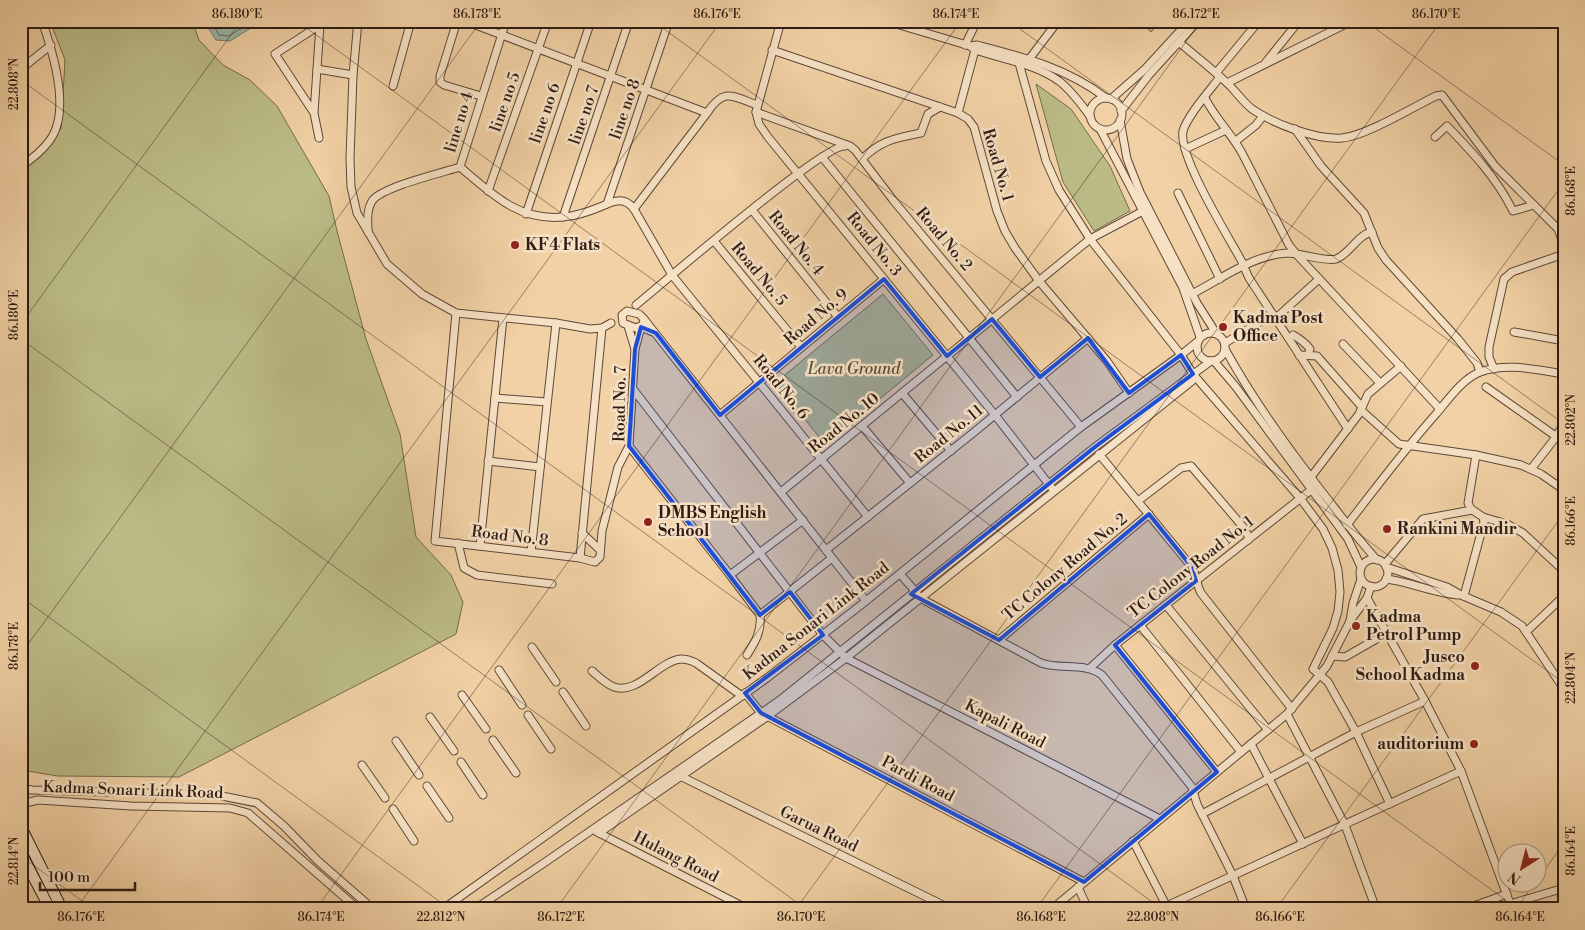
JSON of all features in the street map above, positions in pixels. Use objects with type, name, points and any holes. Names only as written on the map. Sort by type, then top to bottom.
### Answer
[{"type":"main road","points":[[21,827],[62,909]]},
{"type":"main road","points":[[21,853],[25,869],[50,909]]},
{"type":"street","points":[[21,166],[34,157],[51,139],[58,120],[60,96],[50,45],[42,21]]},
{"type":"street","points":[[358,21],[353,75],[350,158],[351,187],[357,213],[387,264],[422,294],[456,313],[556,323],[590,329],[602,328],[611,323],[642,316]]},
{"type":"street","points":[[393,86],[411,21]]},
{"type":"street","points":[[460,167],[488,191],[526,214],[541,217],[563,217],[586,213],[618,200],[628,202],[634,209],[707,113],[465,21]]},
{"type":"street","name":"line no 4","points":[[368,233],[368,212],[373,200],[388,189],[460,167],[506,21]]},
{"type":"street","name":"line no 5","points":[[488,191],[548,21]]},
{"type":"street","name":"line no 6","points":[[526,214],[591,21]]},
{"type":"street","name":"line no 7","points":[[563,217],[612,77],[629,21]]},
{"type":"street","name":"line no 8","points":[[606,204],[669,21]]},
{"type":"street","points":[[757,108],[780,21]]},
{"type":"street","points":[[886,21],[972,46],[1030,58],[1083,82],[1118,104],[1121,111]]},
{"type":"street","points":[[958,113],[977,21]]},
{"type":"street","points":[[1030,58],[1058,21]]},
{"type":"street","points":[[1090,116],[1091,107],[1097,100],[1108,99],[1144,70],[1189,21]]},
{"type":"street","points":[[1198,21],[1134,93],[1121,111],[1120,120],[1124,147],[1133,176],[1192,294],[1216,333]]},
{"type":"street","points":[[1259,21],[1218,75],[1205,98],[1187,122],[1183,132],[1186,148],[1198,180],[1216,218],[1249,278],[1348,429]]},
{"type":"street","points":[[1265,64],[1299,21]]},
{"type":"street","points":[[1227,83],[1352,21]]},
{"type":"street","points":[[456,22],[440,76],[440,82],[444,85],[481,96]]},
{"type":"street","points":[[314,113],[275,54],[320,25],[314,113],[319,138]]},
{"type":"street","points":[[1179,42],[1227,83],[1250,107],[1263,116],[1319,137],[1342,138],[1358,134],[1436,96],[1442,95],[1495,166],[1551,221],[1563,236],[1564,253],[1512,272],[1504,279],[1489,347],[1489,357],[1494,369]]},
{"type":"street","points":[[21,69],[50,45]]},
{"type":"street","points":[[972,46],[1040,70],[1060,82],[1073,94],[1090,116],[1093,124],[1100,129],[1183,288],[1192,311],[1198,339],[1196,349],[1204,360],[1212,361],[1219,359],[1225,346],[1275,316],[1319,279]]},
{"type":"street","name":"Road No. 1","points":[[772,50],[958,113],[968,119],[974,128],[1004,231],[1039,281],[1107,361],[1128,393]]},
{"type":"street","points":[[1019,64],[1046,160],[1059,190],[1090,239],[1181,355],[1194,376],[1300,498],[1323,529],[1332,548],[1338,570],[1340,592],[1338,611],[1333,628],[1325,647],[1313,666],[1314,671],[1328,682],[1356,732],[1390,804]]},
{"type":"street","points":[[317,69],[353,75]]},
{"type":"street","name":"Road No. 2","points":[[707,113],[719,98],[732,96],[850,146],[862,158],[894,200],[1081,427]]},
{"type":"street","points":[[1205,98],[1210,110],[1236,142],[1289,245],[1440,408]]},
{"type":"street","points":[[862,158],[873,148],[893,139],[921,133],[928,114],[940,107]]},
{"type":"street","name":"Road No. 3","points":[[757,108],[759,124],[768,137],[1035,464],[1054,490]]},
{"type":"street","points":[[1236,142],[1256,125],[1263,116]]},
{"type":"street","points":[[1100,129],[1108,130],[1116,126],[1120,120]]},
{"type":"street","points":[[1435,137],[1447,126],[1502,189],[1512,211],[1534,205]]},
{"type":"street","points":[[1295,129],[1321,166],[1364,213],[1381,254],[1458,339],[1477,363],[1480,372]]},
{"type":"street","points":[[1186,148],[1226,130]]},
{"type":"street","points":[[625,319],[636,305],[798,173],[834,148],[842,145],[850,146]]},
{"type":"street","points":[[822,157],[1017,396]]},
{"type":"street","points":[[1178,193],[1220,280]]},
{"type":"street","name":"Road No. 6","points":[[634,209],[672,275],[868,517]]},
{"type":"street","name":"Road No. 4","points":[[752,210],[838,317]]},
{"type":"street","name":"Road No. 10","points":[[781,492],[1090,239],[1143,211]]},
{"type":"street","points":[[1192,294],[1244,266],[1273,255],[1296,253],[1334,260],[1343,255],[1365,234],[1372,232]]},
{"type":"street","name":"Road No. 5","points":[[714,241],[801,347]]},
{"type":"street","name":"Road No. 9","points":[[720,414],[884,279]]},
{"type":"street","points":[[636,305],[642,316],[866,601]]},
{"type":"street","name":"Road No. 8","points":[[456,313],[434,541],[580,558],[595,562],[600,557],[600,550]]},
{"type":"street","points":[[625,319],[640,327],[643,325],[642,316]]},
{"type":"street","points":[[480,546],[503,318]]},
{"type":"street","points":[[625,319],[635,349]]},
{"type":"street","points":[[531,552],[556,323]]},
{"type":"street","points":[[635,349],[641,327],[656,333]]},
{"type":"street","points":[[580,558],[602,328]]},
{"type":"street","points":[[1198,339],[1210,332],[1222,337],[1242,381],[1264,416],[1376,560],[1385,566],[1447,587],[1462,596],[1513,619],[1526,632],[1563,687]]},
{"type":"street","points":[[1514,332],[1564,340]]},
{"type":"street","points":[[1293,335],[1304,341],[1310,349],[1308,355]]},
{"type":"street","name":"Road No. 11","points":[[826,550],[1088,338]]},
{"type":"street","name":"Kadma Sonari Link Road","points":[[443,909],[744,695],[900,574],[1081,427],[1181,355],[1198,339]]},
{"type":"street","points":[[1343,344],[1380,383]]},
{"type":"street","name":"Road No. 7","points":[[635,349],[629,446],[760,616]]},
{"type":"street","points":[[1299,356],[1316,356],[1362,408],[1396,442],[1476,455],[1521,465],[1541,474],[1564,490]]},
{"type":"street","points":[[475,909],[596,832],[846,658],[1212,361]]},
{"type":"street","points":[[1212,361],[1236,387],[1348,539],[1361,567]]},
{"type":"street","points":[[1310,477],[1348,429],[1362,408],[1368,394],[1401,366]]},
{"type":"street","points":[[1347,525],[1408,445],[1471,376],[1494,369],[1515,367],[1564,374]]},
{"type":"street","points":[[765,715],[839,652],[1094,447],[1194,376]]},
{"type":"street","points":[[1486,387],[1564,442]]},
{"type":"street","name":"Kapali Road","points":[[633,389],[823,635],[846,658],[1160,819]]},
{"type":"street","points":[[902,393],[950,451]]},
{"type":"street","points":[[495,398],[547,402]]},
{"type":"street","points":[[1531,469],[1556,437],[1564,423]]},
{"type":"street","points":[[862,426],[910,483]]},
{"type":"street","points":[[600,550],[605,518],[618,467],[629,446]]},
{"type":"street","points":[[1099,454],[1191,566],[1195,572],[1196,581],[1201,593],[1290,712],[1345,825],[1376,909]]},
{"type":"street","points":[[1476,455],[1468,503],[1472,510],[1483,517],[1507,524],[1523,533],[1564,571]]},
{"type":"street","points":[[488,460],[540,467]]},
{"type":"street","points":[[1138,501],[1181,468],[1191,466],[1244,528],[1248,540]]},
{"type":"street","name":"TC Colony Road No. 1","points":[[1090,668],[1115,645],[1311,490]]},
{"type":"street","points":[[1385,566],[1423,519],[1472,510]]},
{"type":"street","name":"TC Colony Road No. 2","points":[[999,640],[1149,514]]},
{"type":"street","points":[[1462,596],[1484,522],[1483,517]]},
{"type":"street","points":[[730,575],[803,520]]},
{"type":"street","points":[[582,533],[600,550]]},
{"type":"street","points":[[458,544],[464,568],[477,575],[552,584]]},
{"type":"street","points":[[747,655],[759,634],[760,616],[832,558]]},
{"type":"street","points":[[1350,621],[1353,603],[1361,579],[1361,567],[1365,562],[1376,560]]},
{"type":"street","points":[[1361,579],[1365,584],[1371,586],[1382,584],[1386,579],[1387,573],[1385,566]]},
{"type":"street","points":[[900,574],[920,598],[1050,666],[1090,668],[1102,675],[1192,787],[1195,799],[1233,876],[1246,909]]},
{"type":"street","points":[[1386,579],[1408,582],[1444,594],[1462,596]]},
{"type":"street","points":[[1052,909],[1290,712],[1320,676],[1350,621],[1367,598],[1371,586]]},
{"type":"street","points":[[1526,632],[1564,596]]},
{"type":"street","points":[[1367,598],[1425,701],[1461,771],[1511,906],[1564,889]]},
{"type":"street","points":[[1166,605],[1268,730]]},
{"type":"street","points":[[1140,625],[1241,752]]},
{"type":"street","points":[[1332,656],[1345,657],[1387,633]]},
{"type":"street","points":[[1115,645],[1217,772]]},
{"type":"street","points":[[532,647],[556,682]]},
{"type":"street","name":"Pardi Road","points":[[592,671],[606,683],[621,689],[629,688],[680,659],[696,663],[744,695],[765,715],[1081,885]]},
{"type":"street","points":[[499,670],[522,704]]},
{"type":"street","points":[[563,692],[586,726]]},
{"type":"street","points":[[462,695],[486,729]]},
{"type":"street","points":[[1202,814],[1356,732],[1425,701]]},
{"type":"street","points":[[528,715],[551,749]]},
{"type":"street","points":[[430,717],[454,751]]},
{"type":"street","points":[[493,740],[516,773]]},
{"type":"street","points":[[396,741],[419,775]]},
{"type":"street","points":[[1251,744],[1303,844]]},
{"type":"street","points":[[461,762],[483,795]]},
{"type":"street","points":[[362,764],[385,798]]},
{"type":"street","points":[[1133,841],[1165,908],[1461,771]]},
{"type":"street","name":"Garua Road","points":[[678,776],[951,909]]},
{"type":"street","points":[[427,786],[449,818]]},
{"type":"street","name":"Kadma Sonari Link Road","points":[[21,788],[32,790],[217,795],[257,803],[284,826],[318,861],[373,909]]},
{"type":"street","name":"Kadma Sonari Link Road","points":[[21,804],[38,800],[131,806],[230,808],[248,813],[358,909]]},
{"type":"street","points":[[392,809],[414,841]]},
{"type":"street","name":"Hulang Road","points":[[596,832],[748,909]]},
{"type":"street","points":[[1081,885],[1088,909]]},
{"type":"street","points":[[1465,909],[1507,894]]},
{"type":"highlighted area","points":[[884,279],[947,356],[992,319],[1040,377],[1088,338],[1129,393],[1181,355],[1193,374],[1095,447],[911,594],[999,640],[1149,514],[1191,566],[1196,581],[1115,645],[1217,772],[1084,882],[761,713],[745,693],[823,635],[790,592],[760,615],[629,446],[635,349],[641,327],[656,333],[720,415]]},
{"type":"green space","points":[[50,21],[192,21],[199,40],[223,65],[250,80],[277,106],[329,196],[366,339],[400,434],[416,537],[451,575],[463,602],[456,634],[179,777],[58,776],[21,770],[21,169],[61,129],[65,60]]},
{"type":"green space","points":[[1140,21],[1161,21],[1151,32]]},
{"type":"green space","points":[[1036,84],[1071,109],[1110,166],[1130,211],[1094,231],[1063,182]]},
{"type":"green space","name":"Lava Ground","points":[[883,294],[933,355],[825,444],[775,383]]},
{"type":"water","points":[[205,21],[262,21],[230,41],[216,40]]},
{"type":"place","name":"KF4 Flats","points":[[515,245]]},
{"type":"place","name":"Kadma Post Office","points":[[1223,327]]},
{"type":"place","name":"DMBS English School","points":[[648,522]]},
{"type":"place","name":"Rankini Mandir","points":[[1387,529]]},
{"type":"place","name":"Kadma Petrol Pump","points":[[1356,626]]},
{"type":"place","name":"Jusco School Kadma","points":[[1475,666]]},
{"type":"place","name":"auditorium","points":[[1474,744]]}]
